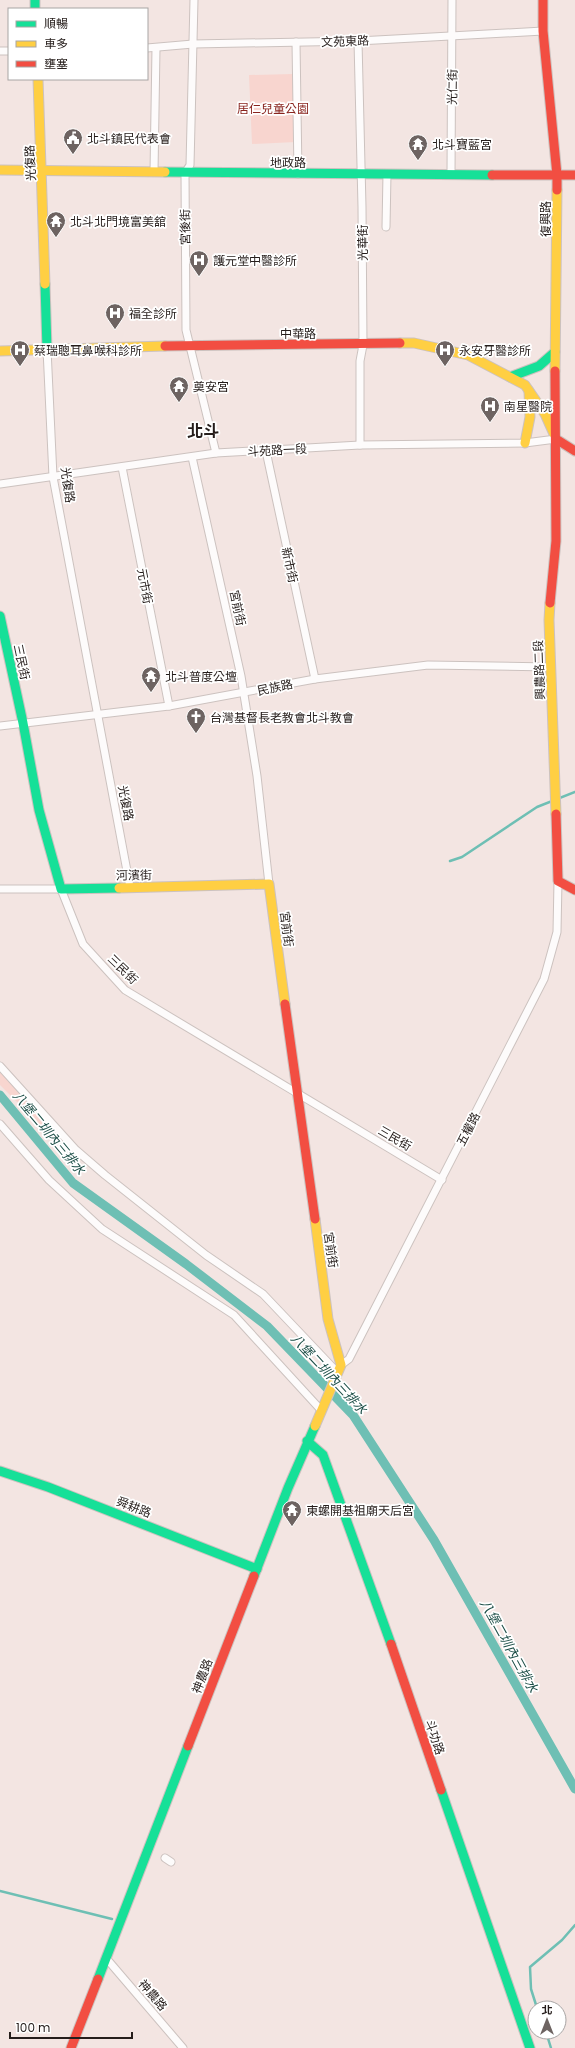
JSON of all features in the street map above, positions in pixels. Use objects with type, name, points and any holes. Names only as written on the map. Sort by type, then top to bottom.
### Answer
[{"type":"street","name":"宮後街","points":[[194,0],[190,165],[185,173],[186,330],[216,453]]},
{"type":"street","name":"光仁街","points":[[451,174],[453,36],[452,0]]},
{"type":"street","name":"復興路","points":[[543,0],[543,31],[557,175],[555,352],[556,439]]},
{"type":"street","name":"文苑東路","points":[[148,48],[193,44],[358,40],[543,31]]},
{"type":"street","name":"光華街","points":[[358,40],[363,345],[360,361],[360,445]]},
{"type":"street","points":[[296,42],[298,174]]},
{"type":"street","points":[[154,172],[156,48]]},
{"type":"street","name":"光復路","points":[[38,80],[53,477],[130,887]]},
{"type":"street","name":"地政路","points":[[0,170],[298,174],[575,175]]},
{"type":"street","points":[[386,227],[387,174]]},
{"type":"street","name":"中華路","points":[[0,351],[414,343],[434,346],[468,355],[529,388],[545,414],[556,439]]},
{"type":"street","points":[[510,377],[530,372],[544,364],[555,352]]},
{"type":"street","points":[[525,443],[530,430],[532,417],[529,388]]},
{"type":"street","points":[[556,439],[575,451]]},
{"type":"street","name":"斗苑路一段","points":[[0,484],[216,453],[360,445],[525,443],[556,439]]},
{"type":"street","name":"興農路二段","points":[[556,439],[556,541],[549,611],[558,880]]},
{"type":"street","name":"新市街","points":[[266,451],[315,679]]},
{"type":"street","name":"宮前街","points":[[192,457],[244,694],[257,776],[269,884],[328,1318],[338,1371]]},
{"type":"street","name":"元市街","points":[[122,467],[169,706]]},
{"type":"street","name":"三民街","points":[[0,616],[23,723],[39,810],[61,889],[83,944],[125,990],[442,1180]]},
{"type":"street","name":"民族路","points":[[0,726],[169,706],[244,694],[315,679],[428,665],[551,667]]},
{"type":"street","points":[[558,880],[575,890]]},
{"type":"street","name":"五權路","points":[[338,1371],[349,1359],[544,979],[557,932],[558,880]]},
{"type":"street","name":"河濱街","points":[[0,889],[269,884]]},
{"type":"street","points":[[0,1066],[76,1150],[105,1175],[206,1255],[263,1294],[338,1371],[323,1406],[234,1315],[102,1229],[49,1180],[0,1124]]},
{"type":"street","name":"神農路","points":[[71,2048],[307,1441],[323,1406]]},
{"type":"street","name":"斗功路","points":[[307,1441],[323,1455],[351,1529],[530,2048]]},
{"type":"street","name":"舜耕路","points":[[0,1472],[63,1493],[257,1569]]},
{"type":"street","name":"神農路","points":[[106,1958],[183,2048]]},
{"type":"green space","name":"居仁兒童公園","points":[[293,74],[296,142],[252,144],[249,75]]},
{"type":"green space","points":[[0,1067],[60,1137],[56,1141],[0,1085]]},
{"type":"waterway","points":[[450,861],[462,857],[537,807],[575,792]]},
{"type":"waterway","name":"八堡二圳內三排水","points":[[0,1095],[73,1183],[186,1264],[267,1326],[353,1415],[434,1540],[575,1789]]},
{"type":"waterway","points":[[0,1891],[112,1919]]},
{"type":"waterway","points":[[534,2000],[531,1989],[530,1967],[562,1940],[575,1925]]},
{"type":"waterway","points":[[548,2040],[551,2048]]},
{"type":"traffic: fast","points":[[35,0],[35,8]]},
{"type":"traffic: fast","points":[[165,172],[492,175]]},
{"type":"traffic: fast","points":[[45,284],[47,349]]},
{"type":"traffic: fast","points":[[510,377],[539,366],[555,352]]},
{"type":"traffic: fast","points":[[0,616],[23,723],[39,810],[61,889],[119,888]]},
{"type":"traffic: fast","points":[[254,1576],[288,1488],[315,1426]]},
{"type":"traffic: fast","points":[[307,1441],[323,1455],[391,1644]]},
{"type":"traffic: fast","points":[[0,1471],[48,1487],[257,1569]]},
{"type":"traffic: fast","points":[[98,1979],[188,1746]]},
{"type":"traffic: fast","points":[[441,1790],[530,2048]]},
{"type":"traffic: slow","points":[[38,80],[45,284]]},
{"type":"traffic: slow","points":[[0,170],[165,172]]},
{"type":"traffic: slow","points":[[555,371],[557,190]]},
{"type":"traffic: slow","points":[[400,343],[414,343],[468,355],[525,385],[545,414],[554,434]]},
{"type":"traffic: slow","points":[[0,351],[165,346]]},
{"type":"traffic: slow","points":[[525,443],[530,417],[529,391]]},
{"type":"traffic: slow","points":[[550,603],[549,620],[556,814]]},
{"type":"traffic: slow","points":[[119,888],[269,884],[285,1004]]},
{"type":"traffic: slow","points":[[315,1219],[328,1319],[341,1365],[315,1426]]},
{"type":"traffic: jam","points":[[543,0],[543,31],[557,175],[557,190]]},
{"type":"traffic: jam","points":[[492,175],[575,175]]},
{"type":"traffic: jam","points":[[165,346],[400,343]]},
{"type":"traffic: jam","points":[[550,603],[556,541],[555,371]]},
{"type":"traffic: jam","points":[[556,439],[575,451]]},
{"type":"traffic: jam","points":[[556,814],[558,881],[575,890]]},
{"type":"traffic: jam","points":[[285,1004],[315,1219]]},
{"type":"traffic: jam","points":[[188,1746],[254,1576]]},
{"type":"traffic: jam","points":[[391,1644],[441,1790]]},
{"type":"traffic: jam","points":[[71,2048],[98,1979]]},
{"type":"place","name":"北斗鎮民代表會","points":[[73,155]]},
{"type":"place","name":"北斗寶藍宮","points":[[418,161]]},
{"type":"place","name":"北斗北門境富美舘","points":[[56,238]]},
{"type":"place","name":"護元堂中醫診所","points":[[199,277]]},
{"type":"place","name":"福全診所","points":[[115,330]]},
{"type":"place","name":"蔡瑞聰耳鼻喉科診所","points":[[20,367]]},
{"type":"place","name":"永安牙醫診所","points":[[445,367]]},
{"type":"place","name":"奠安宮","points":[[179,403]]},
{"type":"place","name":"南星醫院","points":[[490,423]]},
{"type":"place","name":"北斗普度公壇","points":[[151,693]]},
{"type":"place","name":"台灣基督長老教會北斗教會","points":[[196,734]]},
{"type":"place","name":"東螺開基祖廟天后宮","points":[[292,1527]]},
{"type":"district","name":"北斗","points":[[203,431]]}]
